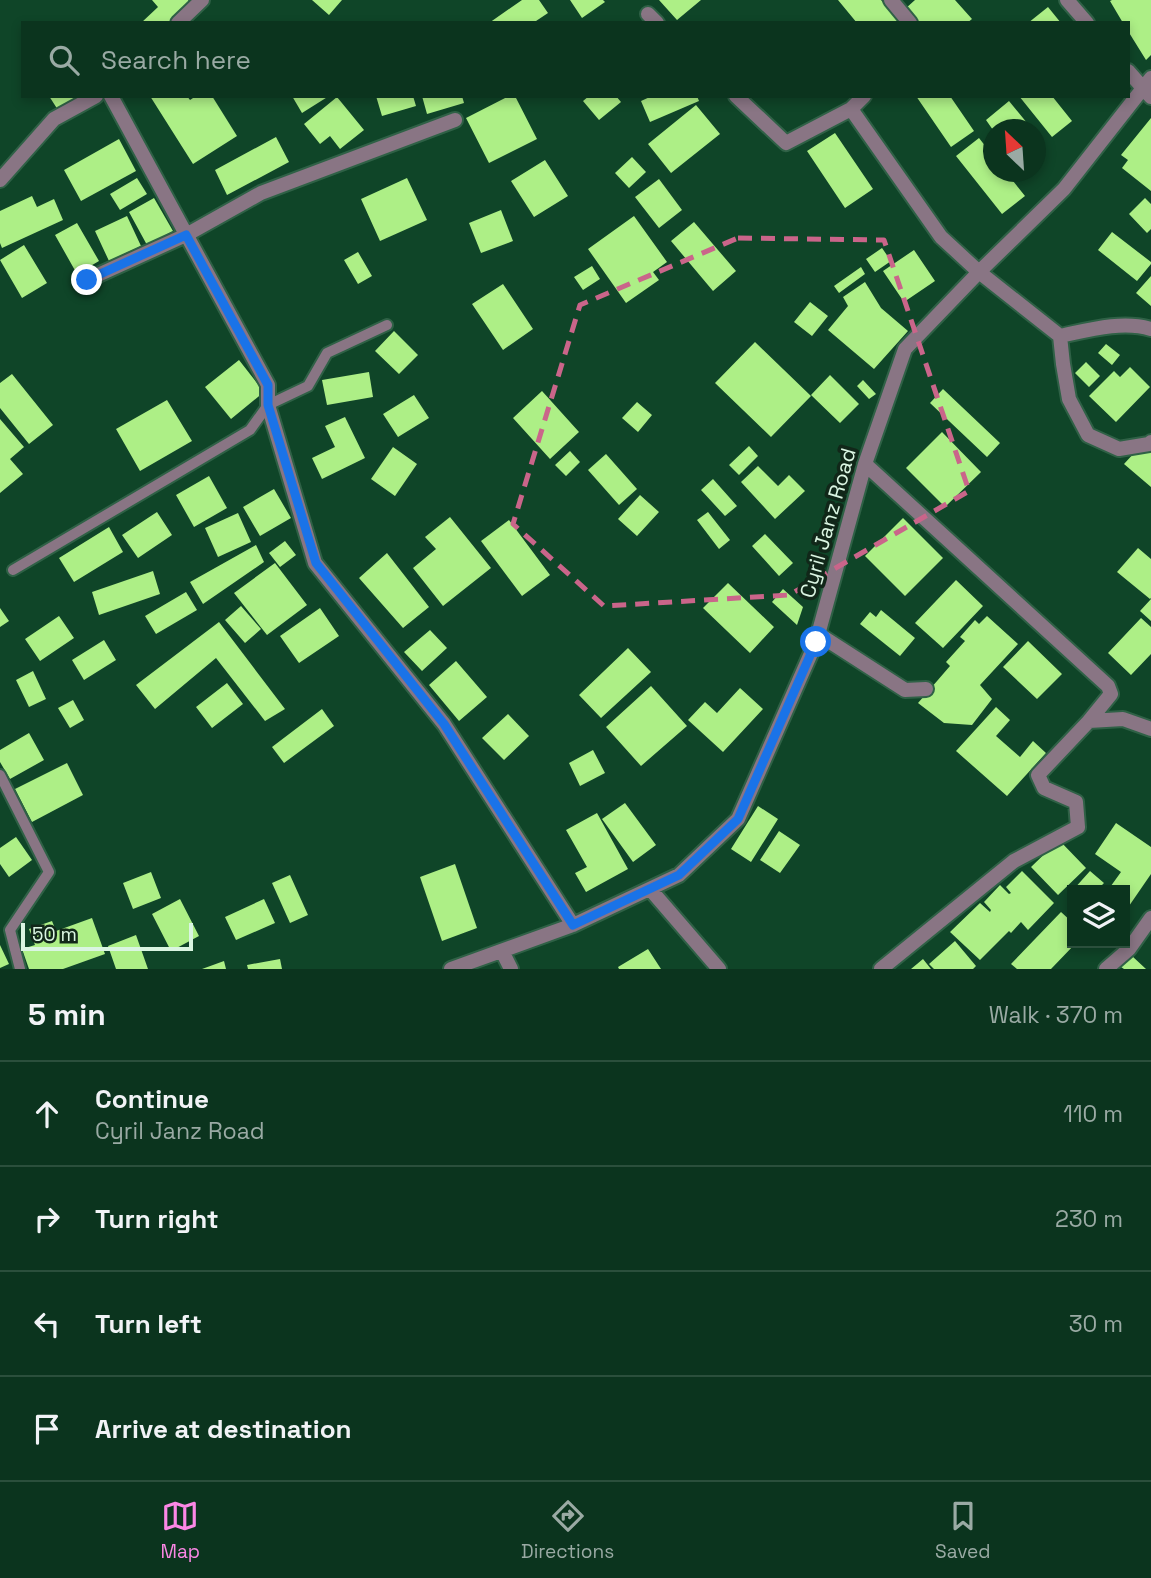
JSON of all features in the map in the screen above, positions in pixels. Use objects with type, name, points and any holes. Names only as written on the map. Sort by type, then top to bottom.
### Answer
[{"type":"street","points":[[180,21],[202,0]]},
{"type":"street","points":[[891,0],[908,21]]},
{"type":"street","points":[[1067,0],[1085,21]]},
{"type":"street","points":[[1130,73],[1148,88]]},
{"type":"street","name":"Cyril Janz Road","points":[[452,969],[573,925],[679,875],[738,819],[818,634],[865,464],[905,349],[1064,189],[1148,88]]},
{"type":"street","points":[[0,180],[54,119],[92,98]]},
{"type":"street","points":[[112,98],[268,385],[268,405],[316,563],[444,724],[573,925]]},
{"type":"street","points":[[738,98],[786,143],[851,109],[862,98]]},
{"type":"street","points":[[851,109],[941,237],[979,272],[1060,336],[1069,399],[1088,435],[1119,449],[1151,442]]},
{"type":"street","points":[[87,280],[186,235],[261,193],[455,120]]},
{"type":"street","points":[[1060,336],[1100,327],[1151,329]]},
{"type":"street","points":[[865,464],[1108,686],[1111,694],[1038,775],[1044,788],[1076,802],[1078,827],[1014,861],[881,969]]},
{"type":"street","points":[[818,634],[905,690],[926,689]]},
{"type":"street","points":[[1089,720],[1122,719],[1151,729]]},
{"type":"street","points":[[650,889],[719,969]]},
{"type":"street","points":[[1106,969],[1129,949],[1151,918]]},
{"type":"street","points":[[502,951],[511,969]]},
{"type":"lane","points":[[13,570],[250,430],[268,405],[308,386],[327,353],[387,325]]},
{"type":"lane","points":[[0,775],[49,872],[10,930],[20,969]]},
{"type":"highlighted area","points":[[738,238],[884,240],[969,491],[789,595],[604,606],[513,524],[580,305]]},
{"type":"building","points":[[152,0],[188,0],[192,5],[175,21],[143,21],[158,7]]},
{"type":"building","points":[[312,0],[342,0],[329,15]]},
{"type":"building","points":[[522,0],[539,0],[548,13],[536,21],[492,21]]},
{"type":"building","points":[[570,0],[603,0],[605,2],[582,18]]},
{"type":"building","points":[[659,0],[701,0],[677,20]]},
{"type":"building","points":[[838,0],[881,0],[898,21],[855,21]]},
{"type":"building","points":[[915,0],[955,0],[972,19],[916,21],[905,9]]},
{"type":"building","points":[[1151,0],[1151,55],[1146,60],[1130,34],[1130,21],[1122,21],[1110,1]]},
{"type":"building","points":[[1048,7],[1059,21],[1030,21]]},
{"type":"building","points":[[50,98],[75,98],[58,110]]},
{"type":"building","points":[[151,98],[213,98],[237,136],[193,164]]},
{"type":"building","points":[[293,98],[326,98],[302,113]]},
{"type":"building","points":[[338,98],[364,130],[340,149],[330,136],[320,144],[304,124]]},
{"type":"building","points":[[377,98],[414,98],[416,106],[382,116]]},
{"type":"building","points":[[423,98],[463,98],[464,103],[427,114]]},
{"type":"building","points":[[505,98],[516,98],[537,139],[489,163],[466,118]]},
{"type":"building","points":[[587,98],[618,98],[621,102],[599,120],[583,101]]},
{"type":"building","points":[[648,98],[698,98],[699,101],[650,122],[641,101]]},
{"type":"building","points":[[917,98],[951,98],[974,131],[951,147]]},
{"type":"building","points":[[1021,98],[1054,98],[1072,121],[1052,137],[1046,130],[1046,119],[1038,119]]},
{"type":"building","points":[[1009,101],[1024,119],[987,119]]},
{"type":"building","points":[[696,105],[720,134],[671,173],[648,144]]},
{"type":"building","points":[[1151,118],[1151,191],[1122,168],[1128,160],[1121,155]]},
{"type":"building","points":[[835,133],[873,189],[845,208],[807,151]]},
{"type":"building","points":[[276,137],[289,162],[227,195],[215,170]]},
{"type":"building","points":[[979,138],[983,143],[983,182],[1014,182],[1025,196],[1002,214],[956,156]]},
{"type":"building","points":[[119,139],[136,171],[81,201],[64,170]]},
{"type":"building","points":[[632,157],[646,172],[629,188],[615,173]]},
{"type":"building","points":[[545,160],[568,196],[534,217],[511,181]]},
{"type":"building","points":[[137,178],[147,194],[120,210],[110,194]]},
{"type":"building","points":[[407,178],[427,220],[380,241],[361,199]]},
{"type":"building","points":[[659,179],[682,210],[659,228],[635,197]]},
{"type":"building","points":[[32,196],[37,207],[54,199],[63,220],[2,248],[0,211]]},
{"type":"building","points":[[154,198],[173,231],[147,245],[129,212]]},
{"type":"building","points":[[1145,198],[1151,204],[1151,229],[1147,233],[1129,214]]},
{"type":"building","points":[[501,210],[513,241],[481,253],[469,223]]},
{"type":"building","points":[[127,216],[141,246],[109,261],[95,231]]},
{"type":"building","points":[[634,216],[667,262],[653,272],[659,280],[626,303],[588,249]]},
{"type":"building","points":[[694,222],[736,271],[713,291],[671,241]]},
{"type":"building","points":[[77,223],[99,261],[77,274],[55,235]]},
{"type":"building","points":[[1112,232],[1151,262],[1137,281],[1098,250]]},
{"type":"building","points":[[24,245],[47,283],[22,298],[0,260]]},
{"type":"building","points":[[882,248],[891,261],[875,272],[866,259]]},
{"type":"building","points":[[914,250],[935,281],[904,302],[883,271]]},
{"type":"building","points":[[358,252],[372,276],[358,284],[344,260]]},
{"type":"building","points":[[592,266],[600,279],[583,290],[574,277]]},
{"type":"building","points":[[861,267],[865,274],[839,293],[834,286]]},
{"type":"building","points":[[1151,276],[1151,306],[1136,293]]},
{"type":"building","points":[[865,282],[881,308],[908,331],[874,369],[828,330],[848,306],[843,297]]},
{"type":"building","points":[[503,284],[533,329],[503,350],[472,304]]},
{"type":"building","points":[[810,302],[828,316],[812,336],[794,322]]},
{"type":"building","points":[[394,331],[418,355],[399,374],[375,351]]},
{"type":"building","points":[[755,342],[811,396],[771,437],[715,383]]},
{"type":"building","points":[[1106,344],[1120,355],[1112,365],[1098,353]]},
{"type":"building","points":[[239,360],[264,392],[231,419],[205,387]]},
{"type":"building","points":[[1086,362],[1100,376],[1089,387],[1075,373]]},
{"type":"building","points":[[1130,367],[1150,387],[1116,422],[1089,396],[1114,371],[1120,377]]},
{"type":"building","points":[[369,372],[373,397],[327,405],[322,380]]},
{"type":"building","points":[[12,374],[53,425],[29,444],[0,408],[0,383]]},
{"type":"building","points":[[830,375],[859,404],[840,423],[811,395]]},
{"type":"building","points":[[863,380],[876,394],[869,399],[857,386]]},
{"type":"building","points":[[943,389],[1000,443],[987,457],[930,403]]},
{"type":"building","points":[[542,391],[579,432],[550,459],[513,418]]},
{"type":"building","points":[[414,395],[429,418],[398,437],[383,414]]},
{"type":"building","points":[[167,400],[192,441],[140,471],[116,429]]},
{"type":"building","points":[[637,402],[652,415],[638,432],[622,418]]},
{"type":"building","points":[[345,417],[365,458],[322,479],[312,458],[335,447],[325,426]]},
{"type":"building","points":[[0,419],[24,447],[10,459],[23,474],[0,493]]},
{"type":"building","points":[[942,432],[981,472],[945,507],[906,468]]},
{"type":"building","points":[[749,446],[758,456],[739,475],[729,465]]},
{"type":"building","points":[[393,447],[417,464],[395,496],[371,479]]},
{"type":"building","points":[[1144,447],[1151,453],[1151,487],[1124,464],[1135,452],[1138,455]]},
{"type":"building","points":[[570,451],[580,462],[566,476],[555,465]]},
{"type":"building","points":[[606,454],[637,489],[619,505],[588,470]]},
{"type":"building","points":[[758,466],[778,486],[789,475],[805,491],[775,519],[741,482]]},
{"type":"building","points":[[209,476],[227,508],[194,527],[176,495]]},
{"type":"building","points":[[713,479],[737,506],[725,516],[701,490]]},
{"type":"building","points":[[274,489],[291,518],[260,536],[243,507]]},
{"type":"building","points":[[640,495],[659,512],[637,536],[618,519]]},
{"type":"building","points":[[157,512],[172,535],[138,558],[122,535]]},
{"type":"building","points":[[708,512],[730,540],[719,549],[697,520]]},
{"type":"building","points":[[238,513],[251,542],[218,557],[205,528]]},
{"type":"building","points":[[450,517],[491,568],[443,606],[413,568],[436,549],[425,537]]},
{"type":"building","points":[[903,518],[943,558],[905,596],[865,556]]},
{"type":"building","points":[[509,520],[550,575],[522,596],[481,541]]},
{"type":"building","points":[[109,527],[123,552],[74,582],[59,558]]},
{"type":"building","points":[[765,534],[793,563],[779,576],[752,546]]},
{"type":"building","points":[[285,541],[296,555],[280,567],[269,553]]},
{"type":"building","points":[[256,545],[264,562],[203,604],[190,582]]},
{"type":"building","points":[[1138,548],[1151,559],[1150,599],[1117,572]]},
{"type":"building","points":[[387,553],[429,607],[403,628],[359,578]]},
{"type":"building","points":[[275,563],[307,605],[267,635],[234,593]]},
{"type":"building","points":[[153,571],[160,594],[99,615],[92,592]]},
{"type":"building","points":[[956,580],[983,606],[943,648],[915,623]]},
{"type":"building","points":[[728,583],[774,627],[750,653],[703,608]]},
{"type":"building","points":[[783,589],[803,607],[797,625],[772,602]]},
{"type":"building","points":[[186,592],[197,610],[156,634],[145,616]]},
{"type":"building","points":[[1151,599],[1151,621],[1140,611]]},
{"type":"building","points":[[241,606],[261,629],[245,643],[225,620]]},
{"type":"building","points":[[0,608],[9,621],[0,627]]},
{"type":"building","points":[[320,608],[339,636],[299,663],[280,636]]},
{"type":"building","points":[[881,610],[915,638],[900,656],[860,624],[870,612],[876,617]]},
{"type":"building","points":[[59,616],[74,638],[40,661],[25,639]]},
{"type":"building","points":[[987,616],[1018,644],[980,685],[992,699],[972,725],[944,723],[918,703],[950,666],[946,662],[965,641],[960,637],[975,620],[979,624]]},
{"type":"building","points":[[1141,618],[1151,627],[1151,654],[1131,675],[1108,653]]},
{"type":"building","points":[[219,622],[285,709],[265,721],[216,658],[155,709],[136,685]]},
{"type":"building","points":[[430,630],[447,648],[422,671],[404,652]]},
{"type":"building","points":[[104,640],[116,660],[84,680],[72,660]]},
{"type":"building","points":[[1028,641],[1062,674],[1037,699],[1003,667]]},
{"type":"building","points":[[628,648],[651,672],[601,718],[579,695]]},
{"type":"building","points":[[456,661],[487,697],[459,721],[429,685]]},
{"type":"building","points":[[33,671],[46,699],[29,707],[16,680]]},
{"type":"building","points":[[227,683],[243,704],[212,728],[196,707]]},
{"type":"building","points":[[651,686],[687,726],[641,766],[606,727]]},
{"type":"building","points":[[740,688],[763,709],[723,752],[688,720],[705,702],[717,713]]},
{"type":"building","points":[[73,700],[84,720],[70,728],[58,708]]},
{"type":"building","points":[[996,707],[1010,720],[996,736],[1020,757],[1033,741],[1046,753],[1007,796],[956,751]]},
{"type":"building","points":[[322,709],[334,726],[284,763],[272,747]]},
{"type":"building","points":[[508,714],[529,736],[504,760],[482,738]]},
{"type":"building","points":[[29,733],[44,760],[10,779],[0,762],[0,750]]},
{"type":"building","points":[[593,750],[605,773],[580,786],[569,763]]},
{"type":"building","points":[[67,763],[83,795],[32,822],[15,789]]},
{"type":"building","points":[[625,803],[656,845],[633,862],[602,819]]},
{"type":"building","points":[[758,806],[778,819],[751,862],[731,849]]},
{"type":"building","points":[[597,813],[628,869],[586,892],[575,873],[587,867],[566,830]]},
{"type":"building","points":[[1116,823],[1151,847],[1151,874],[1130,905],[1130,885],[1112,885],[1121,872],[1095,854]]},
{"type":"building","points":[[779,831],[800,845],[780,873],[760,860]]},
{"type":"building","points":[[16,837],[32,860],[9,877],[0,864],[0,848]]},
{"type":"building","points":[[1059,840],[1086,868],[1058,895],[1031,867]]},
{"type":"building","points":[[455,864],[477,928],[442,941],[420,877]]},
{"type":"building","points":[[1022,871],[1054,903],[1028,930],[1021,922],[980,960],[950,932],[980,903],[990,912],[984,902],[1000,885],[1011,893],[1006,887]]},
{"type":"building","points":[[1090,871],[1104,883],[1102,885],[1077,885]]},
{"type":"building","points":[[151,872],[161,898],[133,909],[123,883]]},
{"type":"building","points":[[290,875],[308,915],[290,923],[272,883]]},
{"type":"building","points":[[180,899],[199,936],[171,951],[152,914]]},
{"type":"building","points":[[264,899],[275,923],[236,940],[225,917]]},
{"type":"building","points":[[1061,912],[1067,917],[1067,948],[1071,948],[1051,969],[1017,969],[1011,964]]},
{"type":"building","points":[[92,918],[105,954],[63,969],[29,969],[22,949],[35,945],[29,929],[52,921],[56,931]]},
{"type":"building","points":[[136,935],[148,969],[116,969],[108,946]]},
{"type":"building","points":[[955,941],[976,966],[973,969],[934,969],[929,964]]},
{"type":"building","points":[[0,945],[9,964],[0,968]]},
{"type":"building","points":[[648,949],[661,969],[619,969],[618,967]]},
{"type":"building","points":[[1132,956],[1146,969],[1121,967]]},
{"type":"building","points":[[280,959],[282,969],[248,969],[247,965]]},
{"type":"building","points":[[923,959],[931,969],[911,969]]},
{"type":"building","points":[[224,961],[226,969],[202,969]]},
{"type":"route","points":[[87,280],[186,235],[268,385],[268,405],[316,563],[444,724],[573,925],[679,875],[738,819],[816,642]]}]
